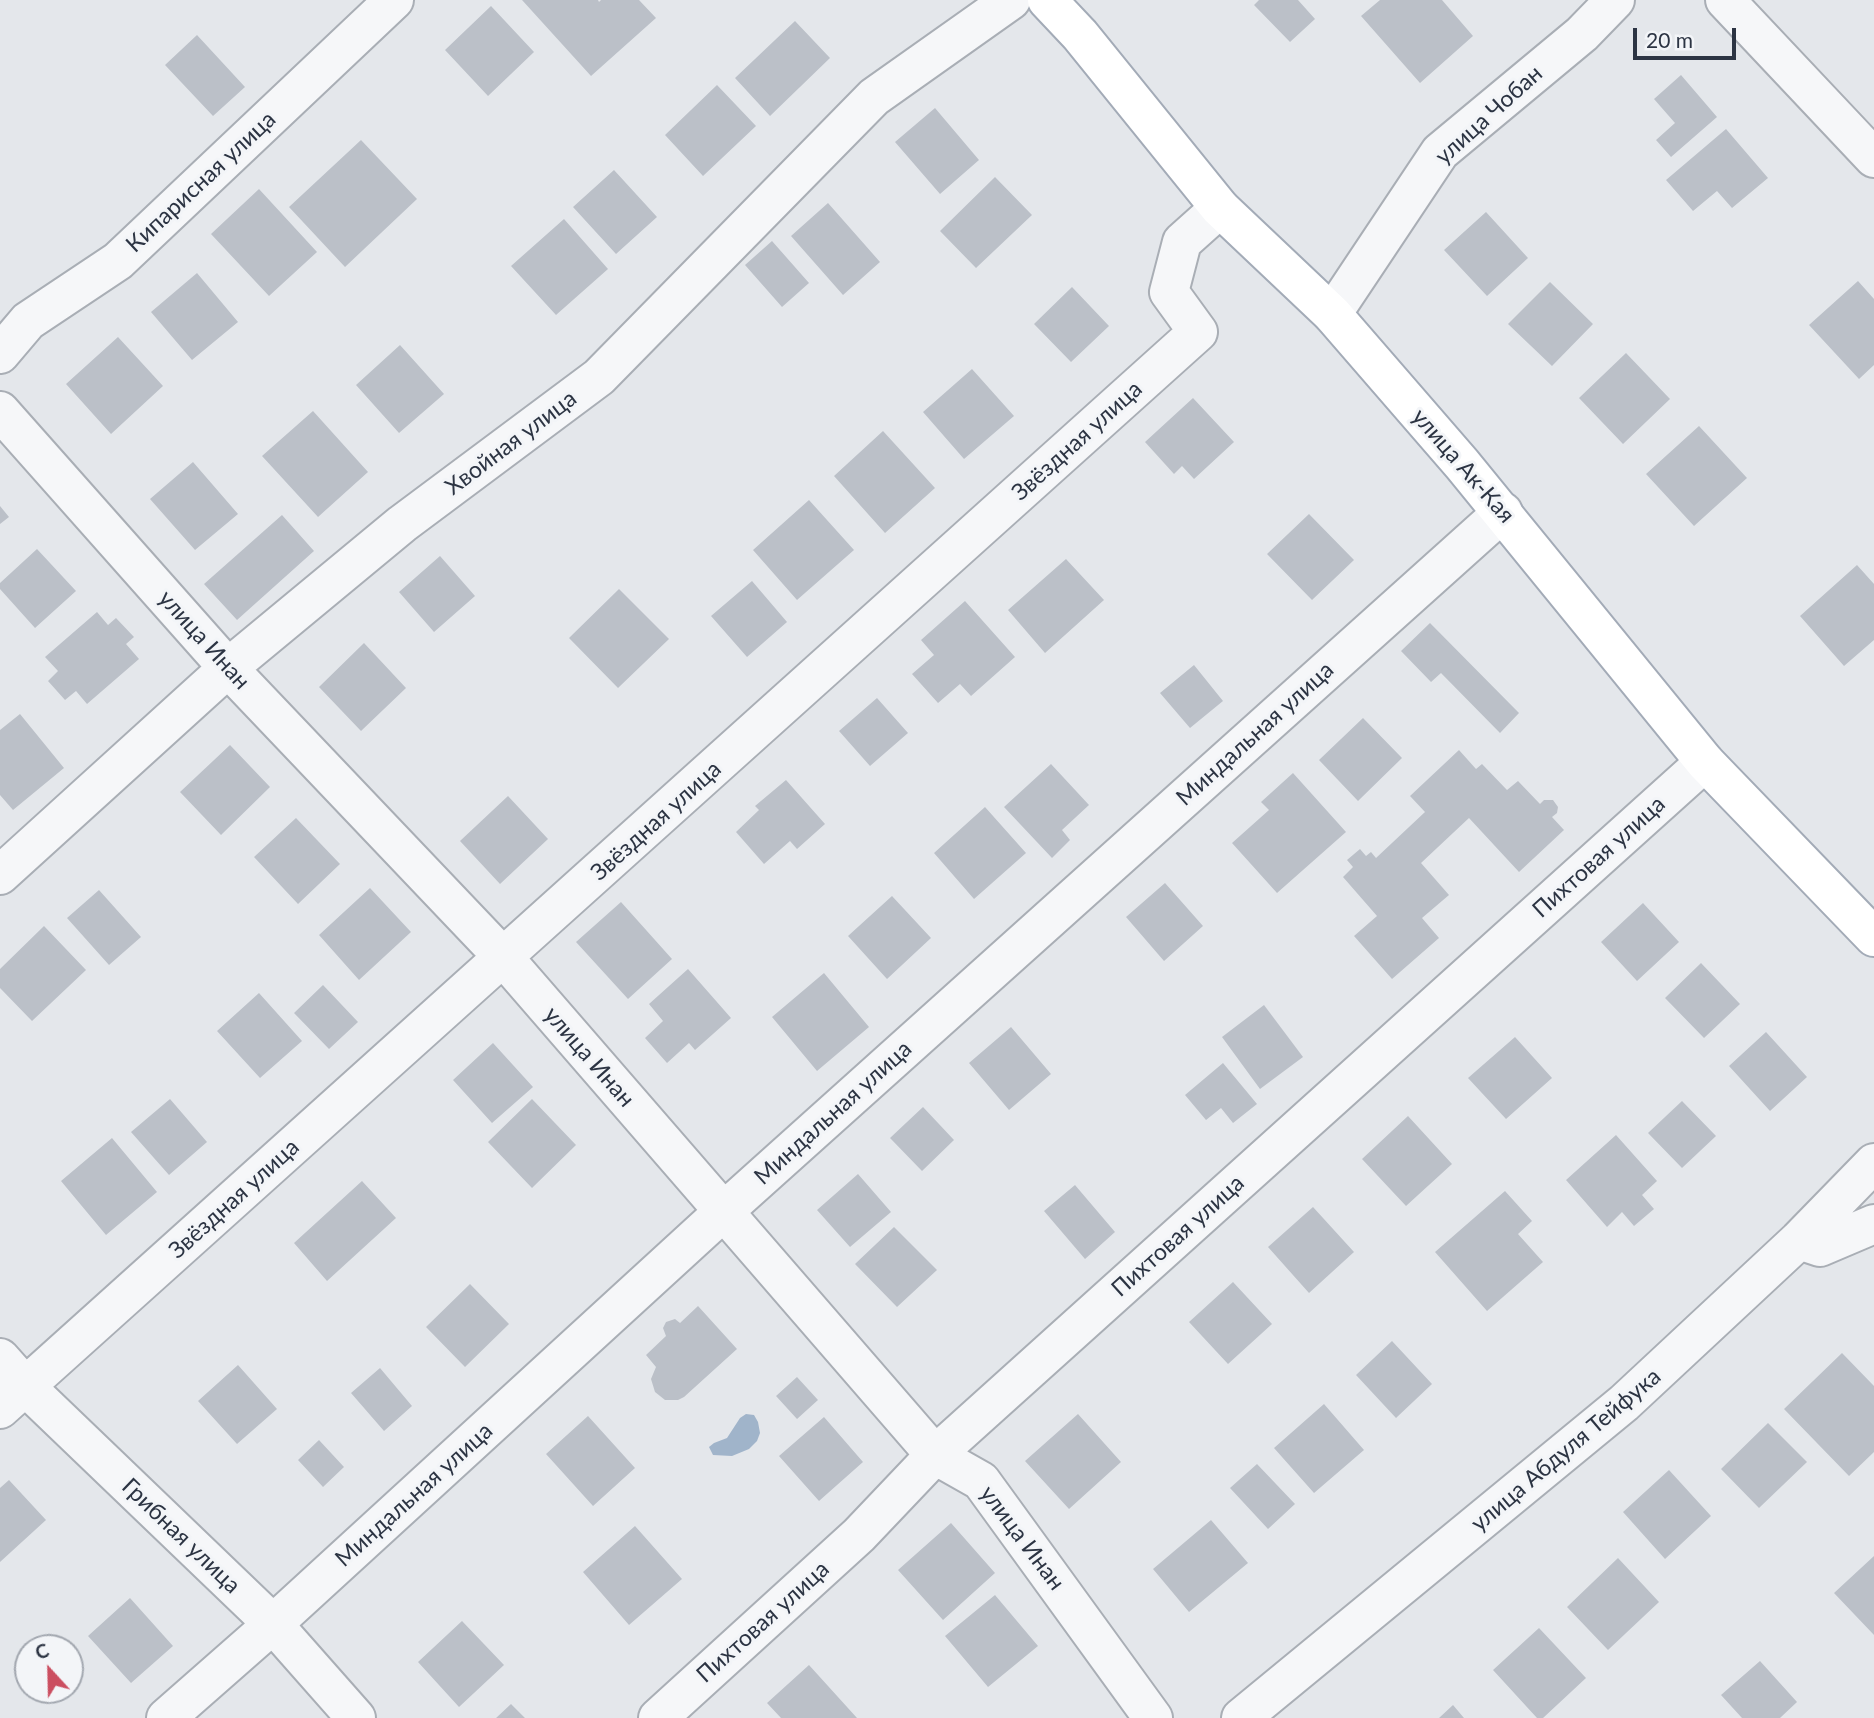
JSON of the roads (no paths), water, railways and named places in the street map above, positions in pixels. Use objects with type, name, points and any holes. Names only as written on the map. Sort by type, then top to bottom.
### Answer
[{"type":"main road","name":"улица Ак-Кая","points":[[1047,0],[1080,35],[1220,208],[1332,314],[1503,512],[1705,762],[1874,937]]},
{"type":"street","name":"Кипарисная улица","points":[[0,354],[28,321],[118,261],[394,0]]},
{"type":"street","name":"Хвойная улица","points":[[0,876],[228,668],[402,524],[599,377],[874,97],[1010,0]]},
{"type":"street","name":"улица Чобан","points":[[1332,314],[1440,152],[1585,17],[1615,0]]},
{"type":"street","points":[[1725,0],[1874,158]]},
{"type":"street","name":"Звёздная улица","points":[[12,1398],[1198,332],[1169,292],[1182,242],[1220,208]]},
{"type":"street","name":"улица Инан","points":[[0,411],[228,668],[504,958],[934,1455],[981,1481],[1153,1718]]},
{"type":"street","name":"Миндальная улица","points":[[166,1718],[1503,512]]},
{"type":"street","name":"Пихтовая улица","points":[[658,1718],[859,1535],[934,1455],[1705,762]]},
{"type":"street","name":"улица Абдуля Тейфука","points":[[1241,1718],[1624,1403],[1799,1240],[1874,1163]]},
{"type":"street","points":[[1799,1240],[1820,1247],[1874,1224]]},
{"type":"street","name":"Грибная улица","points":[[0,1357],[12,1398],[272,1624],[356,1718]]},
{"type":"water","points":[[746,1414],[754,1415],[758,1422],[760,1433],[757,1441],[749,1449],[732,1456],[713,1455],[709,1447],[727,1438],[740,1418]]}]
